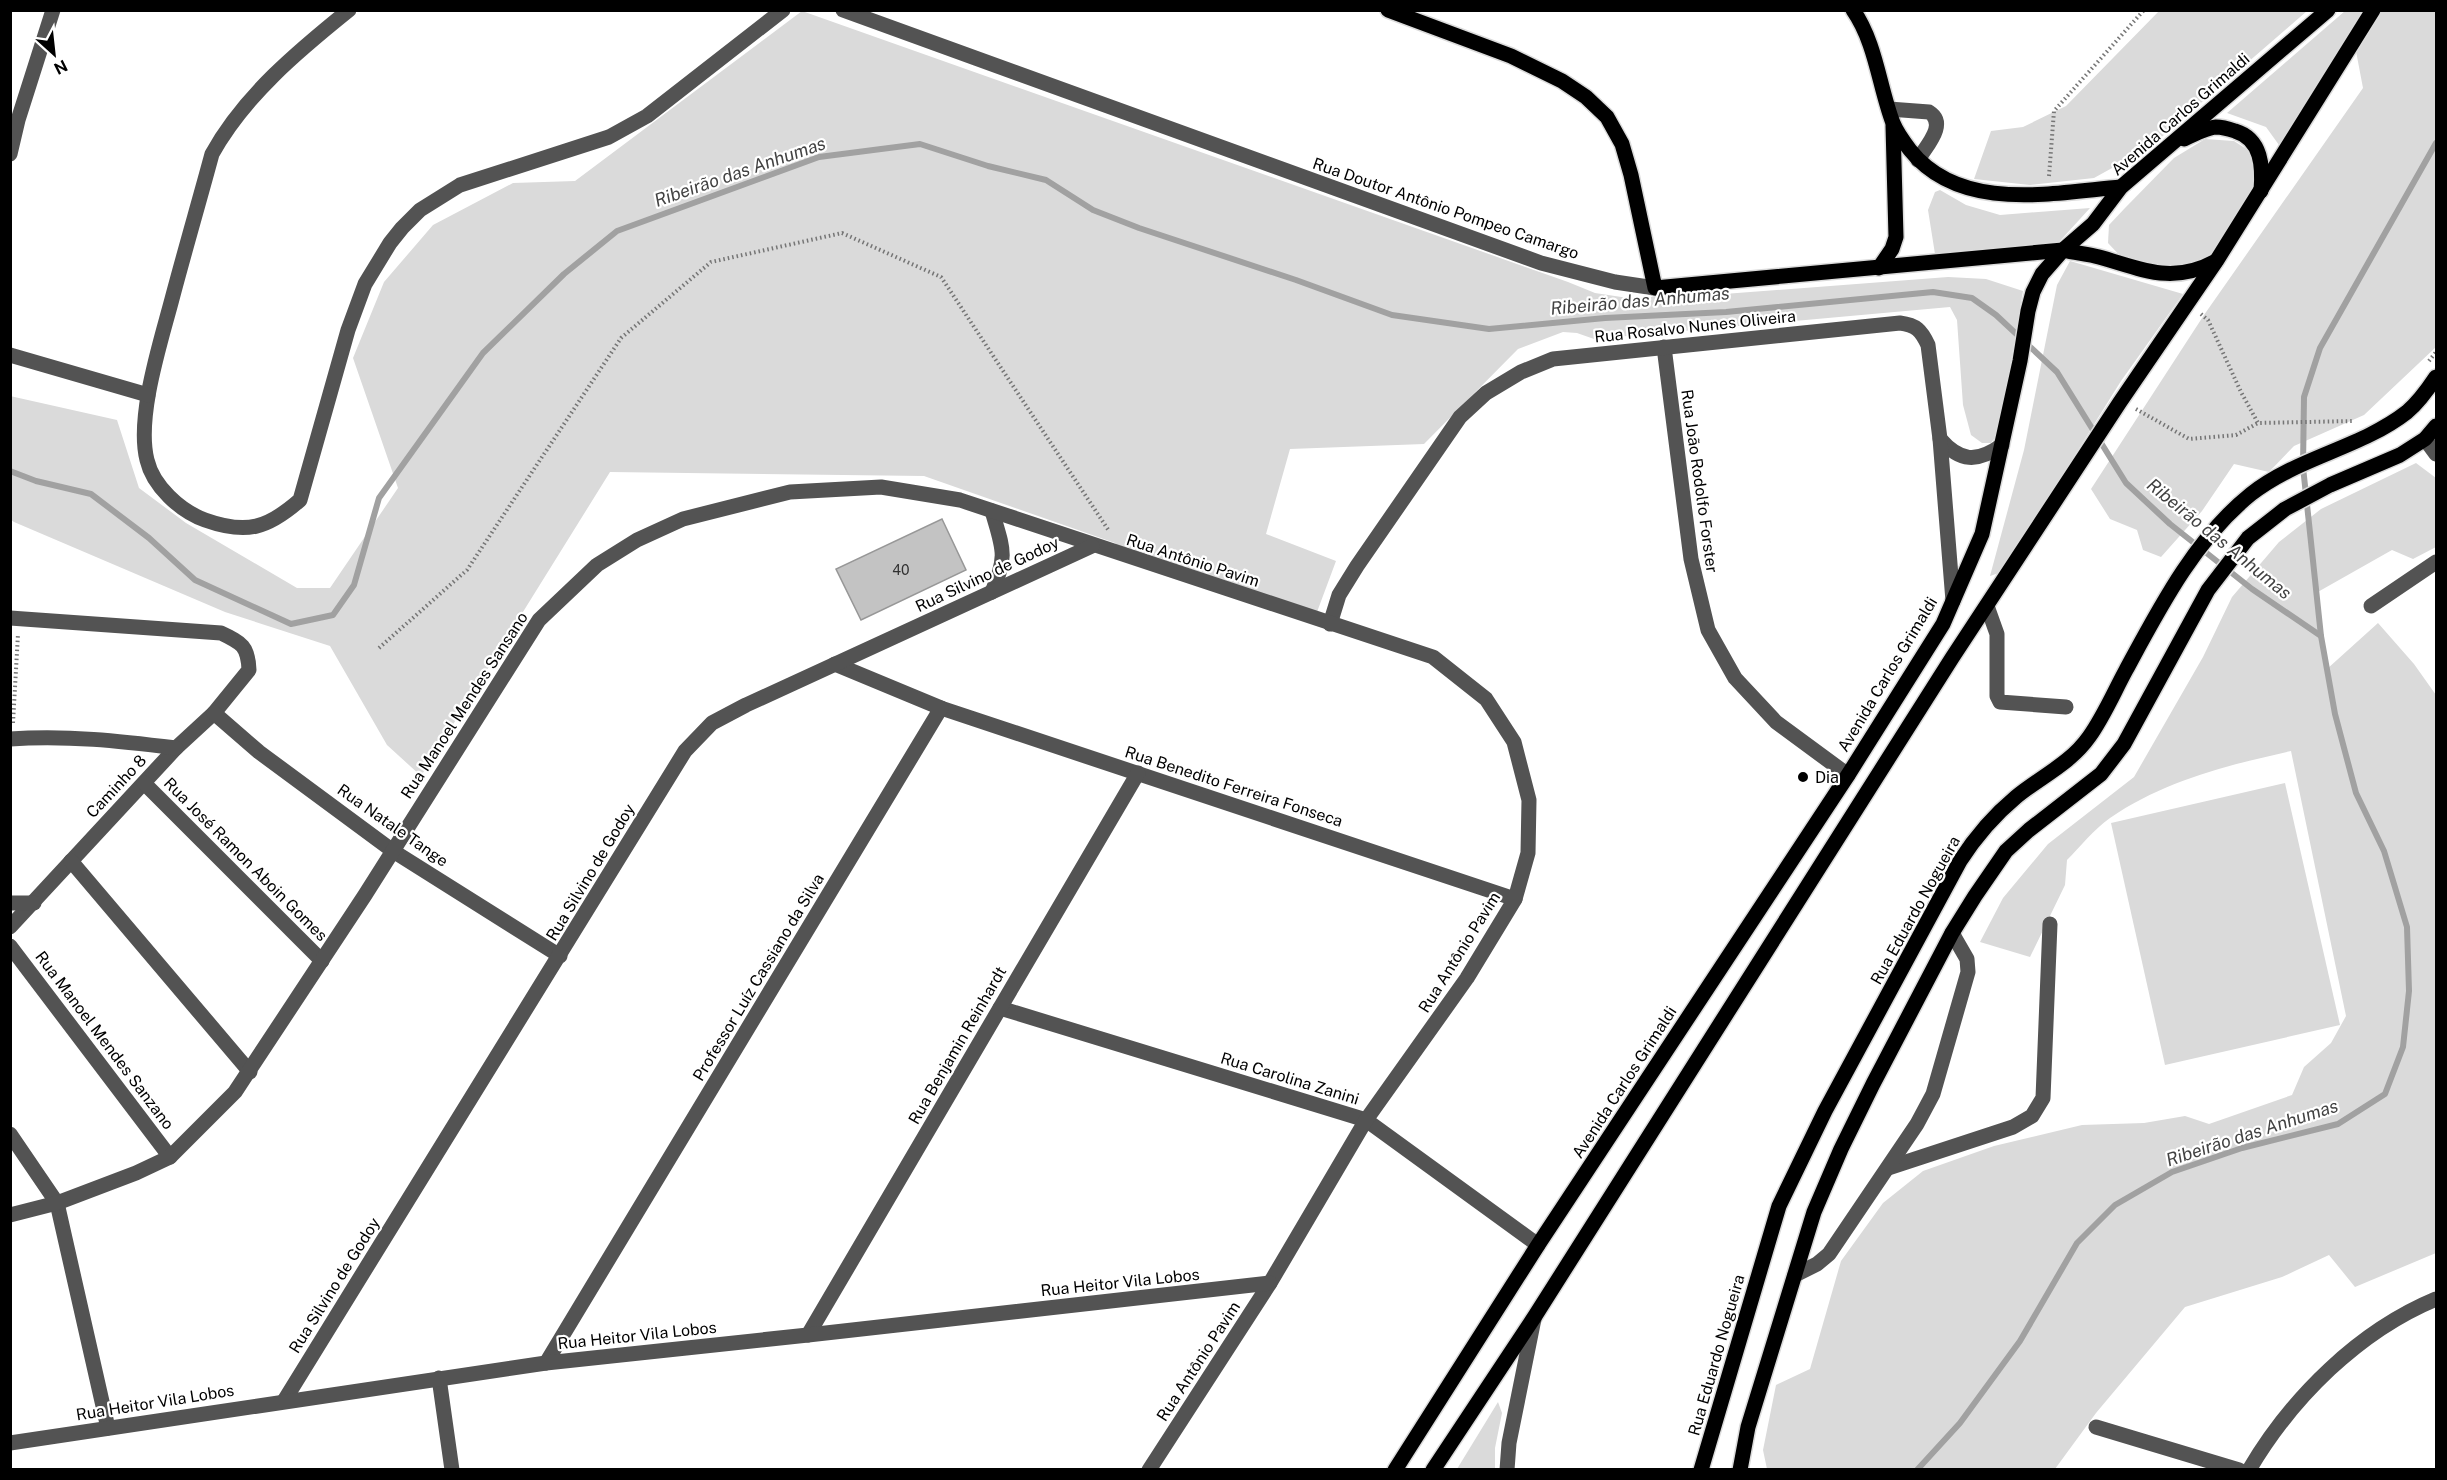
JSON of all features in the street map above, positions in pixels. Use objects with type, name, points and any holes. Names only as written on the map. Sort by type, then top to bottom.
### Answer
[{"type":"main road","points":[[1388,10],[1511,56],[1562,81],[1586,97],[1607,117],[1622,144],[1631,175],[1655,288]]},
{"type":"main road","points":[[1853,10],[1859,19],[1877,67],[1891,116],[1900,137],[1918,160],[1939,177],[1976,190],[2013,195],[2121,187]]},
{"type":"main road","name":"Avenida Carlos Grimaldi","points":[[1395,1470],[1538,1245],[1848,775],[1942,624],[1982,534],[2020,361],[2028,311],[2033,292],[2042,274],[2063,250],[2093,224],[2121,187],[2328,10]]},
{"type":"main road","points":[[1433,1470],[1534,1316],[1987,606],[2123,398],[2190,303],[2373,10]]},
{"type":"main road","points":[[1879,268],[1892,249],[1896,237],[1891,116]]},
{"type":"main road","points":[[2172,144],[2215,127],[2242,133],[2252,140],[2259,152],[2261,191]]},
{"type":"main road","name":"Rua Doutor Antônio Pompeo Camargo","points":[[1655,288],[2063,250],[2098,257],[2156,274],[2182,273],[2217,261]]},
{"type":"main road","name":"Rua Eduardo Nogueira","points":[[1701,1470],[1779,1206],[1830,1101],[1960,861],[1981,829],[2016,796],[2071,757],[2088,739],[2186,568],[2222,520],[2253,493],[2289,470],[2389,425],[2409,410],[2436,377]]},
{"type":"main road","points":[[1740,1470],[1748,1427],[1814,1212],[1841,1149],[1952,933],[2006,851],[2029,830],[2101,774],[2124,744],[2208,590],[2248,538],[2266,522],[2330,485],[2400,455],[2425,439],[2436,426]]},
{"type":"street","points":[[10,154],[18,120],[53,10]]},
{"type":"street","points":[[349,10],[284,66],[226,128],[212,154],[152,374],[144,445],[147,462],[157,482],[175,502],[195,516],[220,525],[246,529],[266,524],[282,515],[300,500],[348,330],[365,284],[390,243],[420,210],[460,185],[609,137],[647,116],[783,10]]},
{"type":"street","name":"Rua Doutor Antônio Pompeo Camargo","points":[[843,10],[1541,263],[1615,282],[1655,288]]},
{"type":"street","points":[[1891,116],[1929,112],[1938,121],[1937,128],[1918,160]]},
{"type":"street","name":"Rua Rosalvo Nunes Oliveira","points":[[1330,624],[1339,595],[1357,566],[1460,417],[1486,393],[1521,372],[1553,359],[1900,323],[1913,325],[1922,331],[1928,345],[1940,438],[1953,600]]},
{"type":"street","name":"Rua João Rodolfo Forster","points":[[1664,347],[1691,559],[1708,630],[1735,678],[1776,722],[1848,775]]},
{"type":"street","points":[[10,355],[148,396]]},
{"type":"street","points":[[1940,438],[1952,452],[1965,457],[1977,457],[1990,453],[2002,445]]},
{"type":"street","points":[[2425,439],[2436,453]]},
{"type":"street","name":"Rua Manoel Mendes Sansano","points":[[10,1215],[57,1203],[136,1173],[170,1157],[235,1092],[322,961],[539,620],[597,565],[637,540],[683,519],[790,492],[881,487],[960,500],[1092,546]]},
{"type":"street","points":[[992,512],[1002,544],[1003,566],[992,592]]},
{"type":"street","name":"Rua Antônio Pavim","points":[[1092,546],[1433,657],[1486,699],[1514,742],[1528,800],[1528,853],[1515,899],[1467,978],[1366,1120],[1270,1283],[1149,1470]]},
{"type":"street","name":"Rua Silvino de Godoy","points":[[284,1401],[685,751],[712,723],[746,705],[1092,546]]},
{"type":"street","points":[[2371,606],[2436,562]]},
{"type":"street","points":[[1987,606],[1996,634],[1997,696],[2000,702],[2066,707]]},
{"type":"street","name":"Caminho 8","points":[[10,927],[176,748],[214,713],[249,670],[248,655],[241,643],[221,633],[15,618]]},
{"type":"street","points":[[835,664],[941,708]]},
{"type":"street","name":"Rua Benedito Ferreira Fonseca","points":[[941,708],[1515,899]]},
{"type":"street","name":"Professor Luíz Cassiano da Silva","points":[[546,1363],[941,708]]},
{"type":"street","name":"Rua Natale Tange","points":[[214,713],[259,752],[393,850],[560,956]]},
{"type":"street","points":[[11,739],[49,736],[98,738],[176,748]]},
{"type":"street","name":"Rua Benjamin Reinhardt","points":[[808,1335],[1138,773]]},
{"type":"street","name":"Rua José Ramon Aboin Gomes","points":[[144,783],[322,961]]},
{"type":"street","points":[[72,861],[250,1072]]},
{"type":"street","points":[[10,903],[34,903]]},
{"type":"street","points":[[1888,1168],[2013,1127],[2032,1116],[2043,1098],[2050,924]]},
{"type":"street","points":[[1795,1275],[1817,1264],[1829,1254],[1917,1124],[1933,1094],[1968,972],[1967,959],[1952,933]]},
{"type":"street","name":"Rua Manoel Mendes Sanzano","points":[[10,946],[170,1157]]},
{"type":"street","name":"Rua Carolina Zanini","points":[[999,1008],[1366,1120],[1538,1245]]},
{"type":"street","points":[[10,1134],[57,1203],[108,1428]]},
{"type":"street","name":"Rua Heitor Vila Lobos","points":[[10,1443],[546,1363],[1270,1283]]},
{"type":"street","points":[[2249,1470],[2263,1446],[2301,1399],[2340,1361],[2386,1326],[2436,1299]]},
{"type":"street","points":[[1507,1470],[1509,1443],[1534,1316]]},
{"type":"street","points":[[439,1378],[452,1470]]},
{"type":"street","points":[[2096,1427],[2239,1470]]},
{"type":"path","points":[[2048,193],[2054,111],[2144,10]]},
{"type":"path","points":[[379,648],[467,570],[621,338],[711,262],[842,233],[941,278],[1126,557]]},
{"type":"path","points":[[2190,303],[2208,320],[2258,423]]},
{"type":"path","points":[[2422,368],[2436,352]]},
{"type":"path","points":[[2123,398],[2145,415],[2189,439],[2236,435],[2258,423],[2357,421]]},
{"type":"path","points":[[11,739],[15,618]]},
{"type":"shaded area","points":[[2160,10],[2307,11],[2150,147],[2094,178],[2030,185],[1974,179],[1991,131],[2023,127],[2066,106]]},
{"type":"shaded area","points":[[802,11],[1595,293],[1628,298],[1724,294],[1948,277],[1986,279],[2023,291],[1999,432],[1991,443],[1982,443],[1971,435],[1963,405],[1957,320],[1950,307],[1594,339],[1577,333],[1563,332],[1518,349],[1424,444],[1290,449],[1266,534],[1336,561],[1317,612],[1126,557],[1115,543],[924,476],[610,472],[421,776],[387,745],[330,646],[225,612],[10,519],[10,396],[117,420],[139,488],[186,523],[297,588],[330,588],[398,488],[353,358],[384,282],[433,225],[513,183],[575,181]]},
{"type":"shaded area","points":[[2345,11],[2366,11],[2279,145],[2266,127],[2227,113]]},
{"type":"shaded area","points":[[2378,11],[2436,11],[2436,347],[2364,415],[2294,446],[2269,472],[2234,464],[2202,511],[2161,557],[2143,550],[2137,530],[2110,519],[2091,489],[2204,315],[2363,88],[2355,46]]},
{"type":"shaded area","points":[[2205,139],[2234,141],[2248,150],[2254,163],[2255,188],[2209,257],[2182,267],[2153,268],[2124,260],[2108,243],[2109,225],[2174,158]]},
{"type":"shaded area","points":[[1940,190],[1966,205],[2000,215],[2090,208],[2059,242],[1935,254],[1928,210],[1935,192]]},
{"type":"shaded area","points":[[2070,261],[2183,294],[2121,381],[2002,572],[1990,576],[2024,450],[2057,285]]},
{"type":"shaded area","points":[[2416,463],[2436,478],[2436,547],[2413,559],[2392,550],[2316,593],[2327,669],[2378,623],[2414,664],[2436,695],[2436,1253],[2355,1287],[2329,1255],[2282,1277],[2185,1307],[2096,1413],[2055,1469],[1767,1469],[1763,1450],[1776,1385],[1810,1369],[1841,1261],[1883,1203],[1923,1171],[1994,1146],[2082,1125],[2144,1123],[2185,1116],[2209,1124],[2292,1095],[2304,1067],[2331,1043],[2346,1016],[2291,751],[2244,762],[2174,784],[2131,805],[2104,822],[2067,860],[2065,885],[2030,957],[1980,942],[2003,898],[2048,844],[2134,777],[2203,657],[2232,597],[2279,542],[2321,509]]},
{"type":"shaded area","points":[[2285,783],[2340,1025],[2165,1065],[2111,823]]},
{"type":"shaded area","points":[[1498,1402],[1502,1413],[1495,1448],[1495,1469],[1457,1469]]},
{"type":"building","points":[[942,519],[966,570],[861,620],[836,569]]},
{"type":"waterway","points":[[2321,636],[2303,467],[2304,397],[2320,348],[2436,143]]},
{"type":"waterway","name":"Ribeirão das Anhumas","points":[[10,471],[36,481],[91,494],[149,538],[195,580],[291,624],[333,615],[354,585],[379,498],[483,353],[564,274],[617,231],[819,157],[920,144],[988,166],[1046,180],[1093,210],[1139,228],[1296,280],[1392,315],[1489,329],[1605,318],[1726,312],[1933,292],[1972,298],[1996,315],[2057,372],[2126,483],[2170,524],[2252,589],[2321,636],[2335,714],[2356,793],[2384,851],[2407,927],[2409,991],[2403,1047],[2385,1094],[2338,1124],[2242,1148],[2172,1172],[2115,1205],[2077,1243],[2020,1341],[1960,1423],[1917,1470]]},
{"type":"place","name":"Dia","points":[[1803,777]]}]
